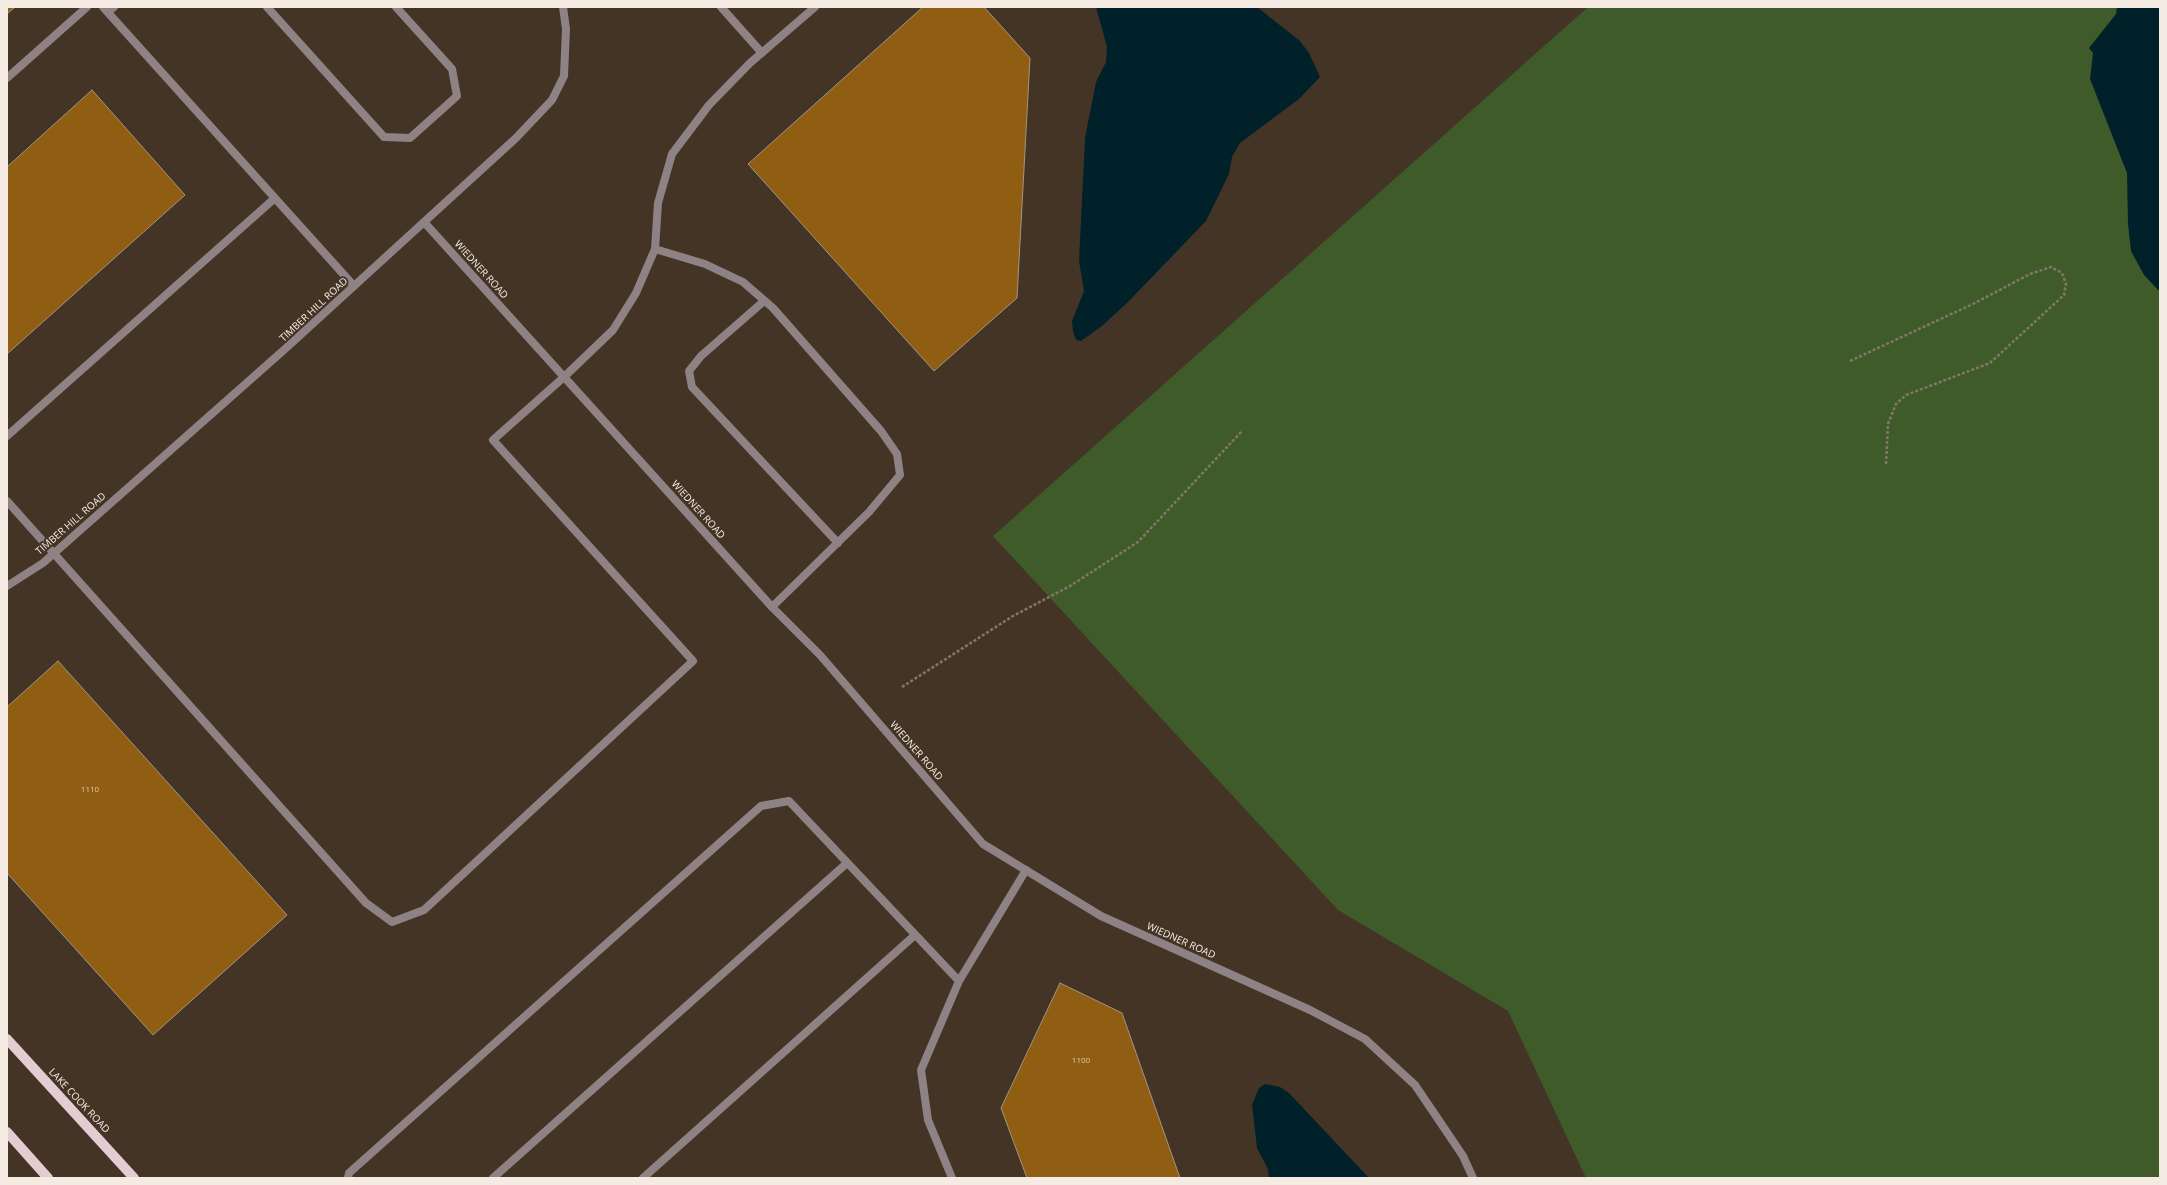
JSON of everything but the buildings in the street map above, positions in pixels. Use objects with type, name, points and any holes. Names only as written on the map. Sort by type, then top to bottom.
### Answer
[{"type":"main road","name":"LAKE COOK ROAD","points":[[7,1039],[134,1178]]},
{"type":"main road","points":[[7,1132],[48,1178]]},
{"type":"street","points":[[7,78],[87,7]]},
{"type":"street","points":[[268,7],[384,137],[410,138],[457,96],[452,69],[396,7]]},
{"type":"street","name":"TIMBER HILL ROAD","points":[[7,586],[43,563],[354,286],[516,138],[552,100],[564,76],[566,28],[563,7]]},
{"type":"street","points":[[721,7],[762,53]]},
{"type":"street","points":[[7,501],[366,903],[392,922],[424,910],[694,661],[493,440],[564,377],[613,330],[636,293],[655,249],[658,203],[672,154],[709,105],[762,53],[815,7]]},
{"type":"street","points":[[108,9],[354,286]]},
{"type":"street","points":[[7,436],[275,198]]},
{"type":"street","name":"WIEDNER ROAD","points":[[424,222],[772,607],[820,655],[983,844],[1102,916],[1310,1010],[1365,1039],[1415,1085],[1463,1156],[1473,1178]]},
{"type":"street","points":[[655,249],[705,264],[743,282],[773,308],[876,425],[897,454],[900,475],[869,512],[772,607]]},
{"type":"street","points":[[764,301],[701,356],[689,371],[692,387],[838,543]]},
{"type":"street","points":[[348,1178],[349,1173],[760,806],[789,800],[959,981]]},
{"type":"street","points":[[493,1178],[847,863]]},
{"type":"street","points":[[952,1178],[928,1120],[922,1070],[959,981],[1026,870]]},
{"type":"street","points":[[643,1178],[915,935]]},
{"type":"path","points":[[1850,361],[1972,304],[2030,274],[2051,267],[2062,273],[2066,284],[2064,295],[1990,363],[1906,395],[1896,404],[1888,424],[1886,465]]},
{"type":"path","points":[[902,687],[1013,616],[1070,586],[1138,542],[1242,431]]},
{"type":"green space","points":[[1588,7],[2160,7],[2160,1178],[1586,1178],[1508,1011],[1338,910],[993,536]]},
{"type":"water","points":[[1096,7],[1257,7],[1300,41],[1309,53],[1320,77],[1299,99],[1240,143],[1232,157],[1229,174],[1206,221],[1128,302],[1102,326],[1081,341],[1076,340],[1072,321],[1084,291],[1079,261],[1085,138],[1096,82],[1106,62],[1107,47]]},
{"type":"water","points":[[2117,7],[2160,7],[2160,292],[2144,275],[2131,251],[2128,224],[2127,173],[2090,79],[2093,53],[2089,48],[2116,14]]},
{"type":"water","points":[[1265,1084],[1280,1087],[1289,1093],[1369,1178],[1269,1178],[1268,1169],[1257,1148],[1252,1105],[1259,1088]]}]
